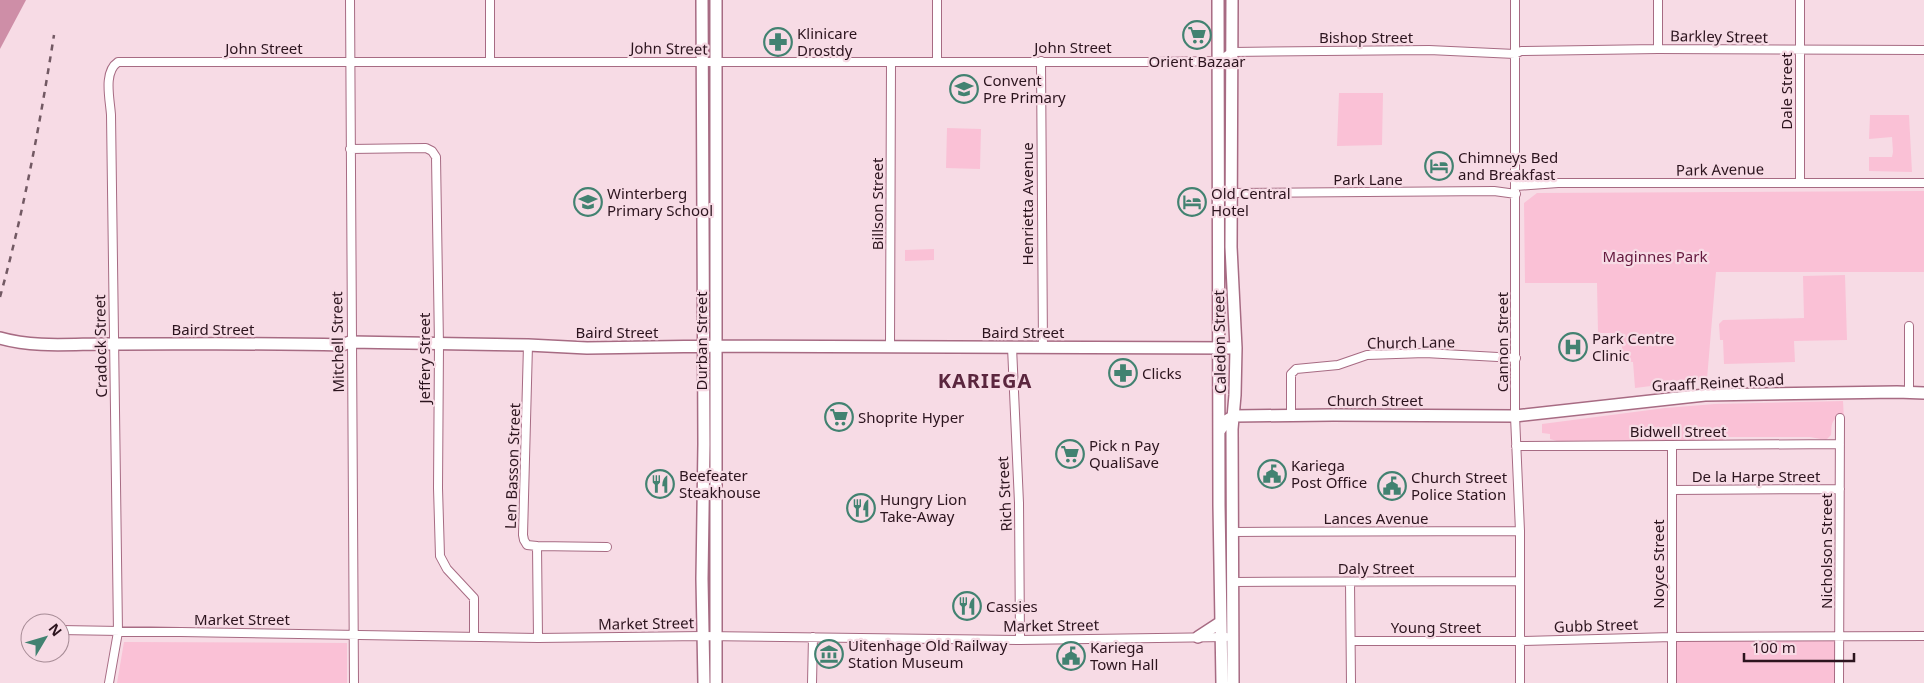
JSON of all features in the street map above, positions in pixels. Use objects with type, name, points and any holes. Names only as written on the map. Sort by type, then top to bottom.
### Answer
[{"type":"street","name":"Mitchell Street","points":[[350,0],[350,342],[354,683]]},
{"type":"street","points":[[490,0],[490,61]]},
{"type":"street","name":"Durban Street","points":[[702,0],[704,683]]},
{"type":"street","name":"Durban Street","points":[[716,0],[716,683]]},
{"type":"street","points":[[937,0],[938,62]]},
{"type":"street","name":"Caledon Street","points":[[1218,0],[1221,622],[1227,637],[1233,683]]},
{"type":"street","name":"Caledon Street","points":[[1222,683],[1233,582],[1232,429],[1236,348],[1231,247],[1232,0]]},
{"type":"street","name":"Cannon Street","points":[[1515,0],[1515,416],[1520,531],[1520,683]]},
{"type":"street","points":[[1658,0],[1658,49]]},
{"type":"street","name":"Dale Street","points":[[1800,0],[1800,182]]},
{"type":"street","name":"Barkley Street","points":[[1515,54],[1521,51],[1658,49],[1924,50]]},
{"type":"street","name":"Bishop Street","points":[[1232,52],[1429,50],[1515,54]]},
{"type":"street","points":[[1219,61],[1232,52]]},
{"type":"street","name":"John Street","points":[[118,62],[702,61],[716,63],[1219,61]]},
{"type":"street","name":"Henrietta Avenue","points":[[1041,61],[1043,348]]},
{"type":"street","name":"Cradock Street","points":[[110,683],[118,632],[111,115],[109,86],[110,70],[118,62]]},
{"type":"street","name":"Billson Street","points":[[890,347],[891,62]]},
{"type":"street","name":"Jeffery Street","points":[[350,149],[426,148],[436,155],[439,345],[437,439],[440,556],[447,569],[474,598],[474,637]]},
{"type":"street","name":"Park Avenue","points":[[1516,190],[1558,183],[1924,183]]},
{"type":"street","name":"Park Lane","points":[[1219,193],[1516,190]]},
{"type":"street","points":[[1908,392],[1909,326]]},
{"type":"street","name":"Baird Street","points":[[0,338],[30,345],[342,345],[350,342],[528,345],[587,348],[703,346],[1236,348]]},
{"type":"street","name":"Len Basson Street","points":[[528,345],[523,535],[527,544],[537,546]]},
{"type":"street","name":"Rich Street","points":[[1012,347],[1019,503],[1020,640]]},
{"type":"street","name":"Church Lane","points":[[1291,415],[1292,372],[1296,369],[1338,365],[1367,355],[1426,354],[1516,358]]},
{"type":"street","name":"Graaff Reinet Road","points":[[1515,416],[1705,395],[1924,393]]},
{"type":"street","points":[[1220,403],[1234,416],[1226,421],[1220,430]]},
{"type":"street","name":"Church Street","points":[[1234,416],[1515,416]]},
{"type":"street","name":"Nicholson Street","points":[[1839,683],[1840,418]]},
{"type":"street","name":"Bidwell Street","points":[[1516,446],[1840,444]]},
{"type":"street","name":"Noyce Street","points":[[1672,445],[1672,683]]},
{"type":"street","name":"De la Harpe Street","points":[[1672,490],[1840,489]]},
{"type":"street","name":"Lances Avenue","points":[[1233,532],[1520,531]]},
{"type":"street","points":[[538,638],[537,546],[606,547]]},
{"type":"street","name":"Daly Street","points":[[1233,582],[1520,581]]},
{"type":"street","points":[[1350,582],[1351,683]]},
{"type":"street","points":[[1198,637],[1221,622]]},
{"type":"street","name":"Market Street","points":[[70,630],[538,638],[716,636],[1020,640],[1227,637]]},
{"type":"street","name":"Gubb Street","points":[[1520,641],[1672,636],[1924,636]]},
{"type":"street","points":[[812,683],[813,637]]},
{"type":"street","name":"Young Street","points":[[1351,641],[1520,641]]},
{"type":"green space","points":[[1339,93],[1383,93],[1382,145],[1337,146]]},
{"type":"green space","points":[[1870,115],[1909,115],[1912,172],[1869,171],[1869,157],[1892,157],[1893,152],[1892,137],[1869,139]]},
{"type":"green space","points":[[947,128],[981,129],[980,169],[946,168]]},
{"type":"green space","name":"Maginnes Park","points":[[1924,191],[1924,272],[1716,272],[1707,379],[1635,388],[1633,362],[1622,361],[1622,333],[1598,333],[1597,283],[1525,283],[1524,203],[1537,193]]},
{"type":"green space","points":[[934,249],[934,260],[905,261],[905,250]]},
{"type":"green space","points":[[1845,275],[1847,340],[1794,341],[1795,362],[1724,364],[1723,340],[1720,340],[1719,324],[1723,320],[1804,318],[1803,276]]},
{"type":"green space","points":[[1843,401],[1844,420],[1837,417],[1833,421],[1831,435],[1826,440],[1810,437],[1729,437],[1724,440],[1557,441],[1550,439],[1550,434],[1542,433],[1542,424],[1665,408],[1715,404]]},
{"type":"green space","points":[[1840,636],[1839,683],[1672,683],[1672,637]]},
{"type":"green space","points":[[124,642],[347,643],[347,683],[117,683]]},
{"type":"shaded area","points":[[0,0],[26,0],[0,49]]},
{"type":"railway","points":[[0,297],[31,167],[54,35]]},
{"type":"place","name":"Orient Bazaar","points":[[1197,35]]},
{"type":"place","name":"Klinicare Drostdy","points":[[778,42]]},
{"type":"place","name":"Convent Pre Primary","points":[[964,89]]},
{"type":"place","name":"Chimneys Bed and Breakfast","points":[[1439,166]]},
{"type":"place","name":"Winterberg Primary School","points":[[588,202]]},
{"type":"place","name":"Old Central Hotel","points":[[1192,202]]},
{"type":"place","name":"Park Centre Clinic","points":[[1573,347]]},
{"type":"place","name":"Clicks","points":[[1123,373]]},
{"type":"place","name":"Shoprite Hyper","points":[[839,417]]},
{"type":"place","name":"Pick n Pay QualiSave","points":[[1070,454]]},
{"type":"place","name":"Kariega Post Office","points":[[1272,474]]},
{"type":"place","name":"Beefeater Steakhouse","points":[[660,484]]},
{"type":"place","name":"Church Street Police Station","points":[[1392,486]]},
{"type":"place","name":"Hungry Lion Take-Away","points":[[861,508]]},
{"type":"place","name":"Cassies","points":[[967,606]]},
{"type":"place","name":"Uitenhage Old Railway Station Museum","points":[[829,654]]},
{"type":"place","name":"Kariega Town Hall","points":[[1071,656]]},
{"type":"district","name":"KARIEGA","points":[[985,380]]}]
